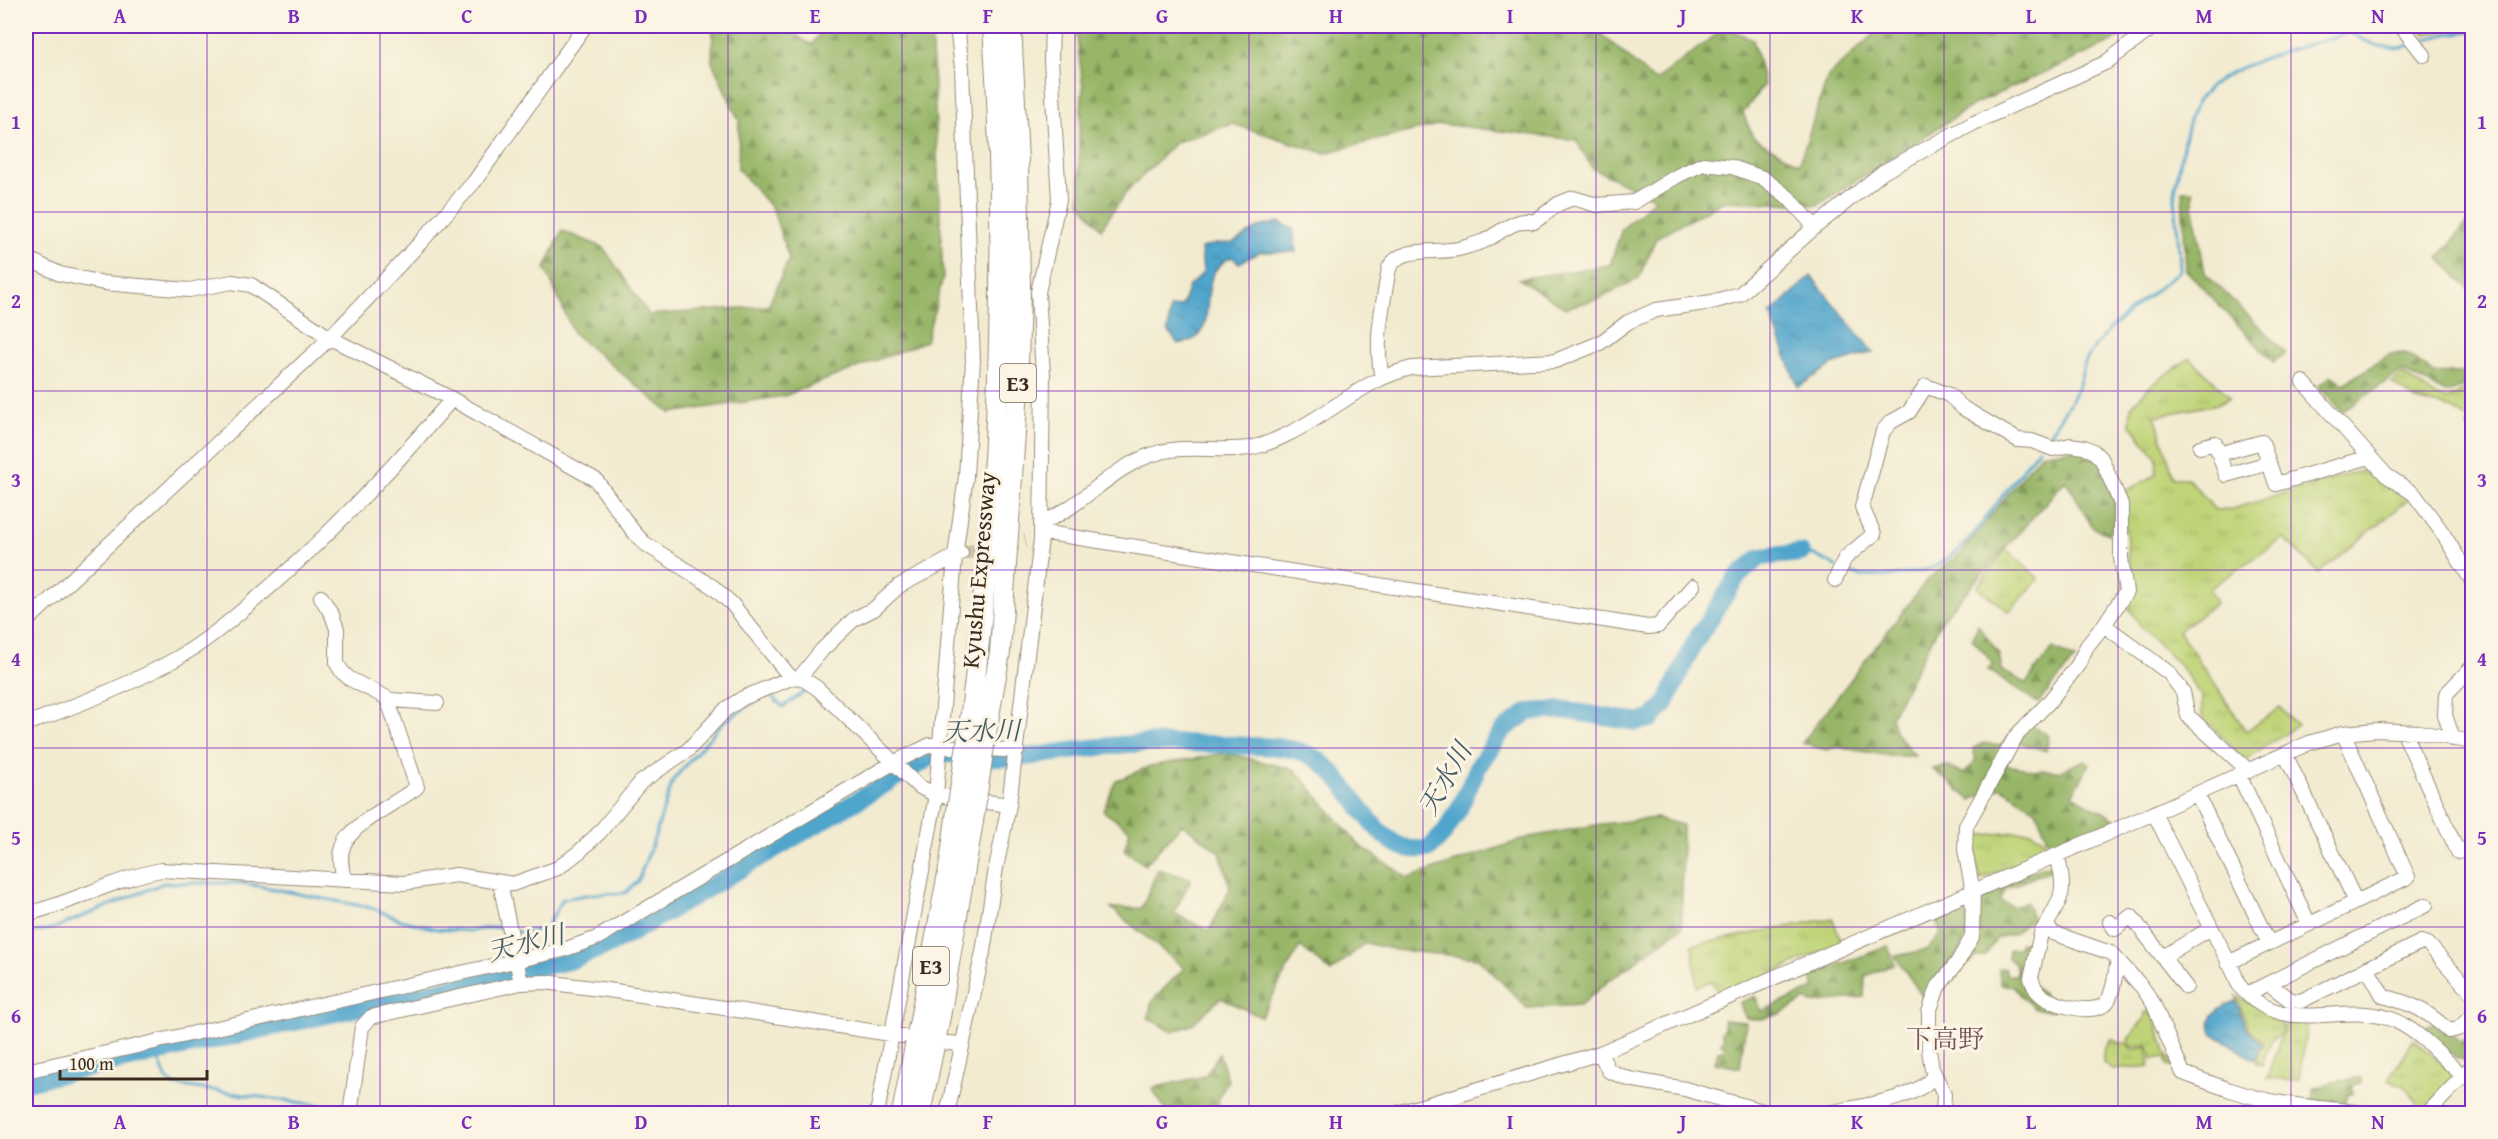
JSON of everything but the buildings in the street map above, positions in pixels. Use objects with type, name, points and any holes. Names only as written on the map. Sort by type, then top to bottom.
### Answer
[{"type":"highway","name":"Kyushu Expressway","points":[[920,1113],[940,1017],[976,738],[998,404],[999,162],[993,26]]},
{"type":"highway","name":"Kyushu Expressway","points":[[976,738],[1000,652],[1017,404],[1020,289],[1018,160],[1011,26]]},
{"type":"highway","name":"Kyushu Expressway","points":[[903,1113],[950,863],[965,820]]},
{"type":"street","points":[[26,622],[330,338],[474,182],[585,26]]},
{"type":"street","points":[[877,1113],[898,1035],[936,795],[966,476],[973,360],[962,68],[957,26]]},
{"type":"street","points":[[946,1113],[983,952],[996,868],[1009,805],[1041,532],[1043,375],[1038,292],[1059,200],[1051,60],[1052,26]]},
{"type":"street","points":[[1026,541],[1113,476],[1154,454],[1170,451],[1250,448],[1290,434],[1382,378],[1413,368],[1539,363],[1569,357],[1600,343],[1628,322],[1656,310],[1712,302],[1740,294],[1815,226],[1883,172],[1974,123],[2105,63],[2155,26]]},
{"type":"street","points":[[2401,26],[2424,55]]},
{"type":"street","points":[[1382,378],[1378,332],[1389,268],[1393,260],[1407,253],[1458,249],[1484,241],[1520,221],[1534,222],[1558,204],[1573,198],[1597,205],[1634,202],[1679,174],[1703,164],[1732,167],[1763,178],[1788,197],[1815,226]]},
{"type":"street","points":[[26,258],[60,274],[104,283],[189,290],[232,282],[251,285],[330,338],[452,399],[596,480],[644,543],[713,588],[732,604],[796,677],[817,688],[918,786],[936,795],[1009,805]]},
{"type":"street","points":[[2303,382],[2386,476],[2414,494],[2442,532],[2472,581]]},
{"type":"street","points":[[1834,580],[1845,558],[1874,534],[1862,507],[1883,431],[1891,422],[1909,412],[1926,386],[1949,395],[1963,408],[2018,440],[2032,441],[2053,448],[2070,445],[2093,451],[2102,460],[2121,504],[2121,558],[2126,592],[2104,626],[2087,646],[2078,665],[2048,703],[2016,736],[1966,825],[1965,850],[1973,892],[1972,937],[1957,963],[1938,987],[1930,1006],[1929,1050],[1934,1075],[1944,1094],[1943,1113]]},
{"type":"street","points":[[26,724],[85,703],[174,660],[223,627],[285,574],[349,512],[400,459],[452,399]]},
{"type":"street","points":[[2219,454],[2262,442],[2276,484],[2369,457]]},
{"type":"street","points":[[2200,447],[2215,443],[2226,475],[2269,463]]},
{"type":"street","points":[[1041,532],[1648,627],[1658,626],[1693,586]]},
{"type":"street","points":[[26,914],[78,899],[131,877],[161,870],[404,883],[456,875],[513,884],[558,868],[599,833],[641,782],[688,750],[726,709],[796,677],[854,619],[874,609],[899,586],[959,554]]},
{"type":"street","points":[[321,597],[337,629],[337,664],[350,680],[383,694],[387,698],[417,787],[356,829],[347,838],[342,848],[341,861],[344,880]]},
{"type":"street","points":[[2104,626],[2169,673],[2183,692],[2188,716],[2244,773],[2309,924]]},
{"type":"street","points":[[2472,667],[2446,694],[2445,715],[2472,755]]},
{"type":"street","points":[[387,698],[436,704]]},
{"type":"street","points":[[1395,1113],[1600,1053],[2154,813],[2309,743],[2343,733],[2376,730],[2403,731],[2464,741]]},
{"type":"street","points":[[2403,731],[2458,852],[2472,846]]},
{"type":"street","points":[[2228,963],[2408,877],[2343,733]]},
{"type":"street","points":[[26,1071],[563,950],[597,938],[893,763],[930,745],[1017,751]]},
{"type":"street","points":[[2285,754],[2356,902]]},
{"type":"street","points":[[2197,794],[2269,943]]},
{"type":"street","points":[[2154,813],[2238,985],[2247,994],[2267,1009],[2286,1014],[2326,1017],[2355,1013],[2375,1015],[2395,1021],[2469,1073],[2427,1113]]},
{"type":"street","points":[[2057,855],[2062,874],[2061,899],[2041,933],[2031,978],[2041,996],[2078,1009],[2106,1004],[2118,961]]},
{"type":"street","points":[[500,883],[521,983]]},
{"type":"street","points":[[2247,994],[2426,905]]},
{"type":"street","points":[[2110,922],[2115,929],[2132,916],[2186,987]]},
{"type":"street","points":[[2046,925],[2053,933],[2111,953],[2142,987],[2183,1073],[2234,1092],[2280,1103],[2369,1113]]},
{"type":"street","points":[[2163,957],[2211,928]]},
{"type":"street","points":[[2269,984],[2289,1000],[2301,1001],[2421,942],[2428,944],[2472,993]]},
{"type":"street","points":[[2367,968],[2383,996],[2428,1012],[2449,1031],[2458,1029],[2472,1016]]},
{"type":"street","points":[[350,1113],[362,1027],[371,1017],[521,983],[545,982],[606,990],[898,1035]]},
{"type":"street","points":[[947,1042],[962,1044]]},
{"type":"street","points":[[1600,1053],[1608,1071],[1629,1079],[1685,1089],[1773,1113]]},
{"type":"street","points":[[1823,1113],[1891,1100],[1929,1083],[1934,1075]]},
{"type":"green space","points":[[713,26],[781,26],[812,45],[824,26],[931,26],[943,278],[926,341],[784,396],[670,413],[574,334],[545,268],[562,231],[603,247],[649,315],[768,306],[789,259],[773,210],[738,169],[739,121],[712,62]]},
{"type":"green space","points":[[1077,26],[1592,26],[1655,81],[1726,27],[1753,40],[1764,85],[1743,113],[1753,137],[1799,164],[1828,76],[1883,26],[2134,26],[2110,43],[1975,104],[1818,205],[1724,201],[1656,238],[1639,278],[1598,299],[1565,308],[1519,279],[1610,265],[1622,229],[1655,199],[1592,168],[1576,140],[1441,124],[1324,153],[1233,124],[1176,142],[1125,194],[1101,229],[1080,202],[1079,136],[1083,88]]},
{"type":"green space","points":[[2418,26],[2472,26],[2472,29],[2464,27],[2425,34]]},
{"type":"green space","points":[[2182,191],[2193,191],[2193,205],[2205,273],[2286,353],[2273,362],[2186,270]]},
{"type":"green space","points":[[2472,217],[2472,285],[2469,289],[2439,258]]},
{"type":"green space","points":[[2406,353],[2433,373],[2472,371],[2472,387],[2467,386],[2446,393],[2402,371],[2342,412],[2318,386],[2332,376],[2344,384],[2390,354]]},
{"type":"green space","points":[[2190,358],[2230,397],[2218,404],[2155,416],[2174,478],[2188,478],[2215,510],[2232,509],[2363,470],[2408,500],[2319,573],[2284,538],[2209,589],[2216,603],[2179,631],[2246,731],[2280,708],[2297,725],[2245,760],[2202,716],[2202,697],[2178,663],[2143,629],[2127,606],[2133,586],[2128,557],[2123,492],[2156,475],[2157,458],[2130,424],[2131,407],[2149,387]]},
{"type":"green space","points":[[2402,374],[2431,393],[2447,400],[2463,391],[2472,392],[2472,431],[2467,427],[2471,421],[2453,409],[2416,400],[2392,383]]},
{"type":"green space","points":[[2079,448],[2099,461],[2112,487],[2117,518],[2108,534],[2092,527],[2065,481],[1943,618],[1891,717],[1896,733],[1915,756],[1891,756],[1837,747],[1826,750],[1802,743],[1926,581],[1962,552],[2040,454]]},
{"type":"green space","points":[[2006,549],[2039,579],[2009,612],[1977,587]]},
{"type":"green space","points":[[1978,625],[1999,654],[2002,671],[2026,683],[2053,648],[2075,659],[2038,703],[1987,669],[1994,664],[1972,639]]},
{"type":"green space","points":[[2031,724],[2049,736],[2046,751],[2017,742],[2006,765],[2060,771],[2085,760],[2090,764],[2072,795],[2116,819],[2051,849],[2036,810],[2001,787],[1971,800],[1932,769],[1949,766],[1964,774],[1976,761],[1973,748],[1984,743],[2000,746],[2019,725]]},
{"type":"green space","points":[[1227,753],[1295,770],[1358,844],[1408,878],[1530,837],[1602,824],[1656,818],[1682,825],[1682,927],[1606,983],[1581,1005],[1527,1008],[1478,958],[1396,950],[1365,943],[1331,972],[1300,946],[1261,1017],[1221,998],[1191,1025],[1172,1032],[1148,1018],[1152,1001],[1184,968],[1111,908],[1142,908],[1158,869],[1191,879],[1174,913],[1209,931],[1230,888],[1220,852],[1182,824],[1145,865],[1124,850],[1130,830],[1103,811],[1116,781],[1150,766]]},
{"type":"green space","points":[[2032,832],[2044,839],[2044,852],[1980,880],[1977,864],[1968,852],[1968,844],[1975,836]]},
{"type":"green space","points":[[2054,864],[2055,872],[2053,869],[2006,889],[2000,901],[2012,907],[2026,902],[2032,918],[2015,933],[1997,938],[1985,956],[1977,957],[1964,966],[1978,938],[1979,903],[1987,890]]},
{"type":"green space","points":[[1962,903],[1966,913],[1968,931],[1949,966],[1924,999],[1895,956],[1926,950],[1941,933],[1933,915]]},
{"type":"green space","points":[[1832,918],[1842,942],[1724,995],[1710,981],[1697,987],[1692,945]]},
{"type":"green space","points":[[2033,924],[2042,925],[2027,980],[2054,1005],[2051,1012],[2034,1008],[2013,987],[2000,984],[1999,969],[2005,968],[2007,975],[2017,975],[2015,964],[2008,958],[2009,949],[2018,948],[2021,943],[2029,941]]},
{"type":"green space","points":[[1888,946],[1895,964],[1865,976],[1864,997],[1812,1003],[1805,1000],[1784,1012],[1762,1019],[1746,1018],[1739,1003],[1755,996],[1762,1011],[1815,988],[1810,976]]},
{"type":"green space","points":[[2236,996],[2281,1018],[2282,1032],[2287,1021],[2307,1023],[2299,1080],[2267,1078],[2282,1033],[2272,1039],[2262,1065],[2256,1063],[2264,1043],[2248,1027]]},
{"type":"green space","points":[[2152,1009],[2168,1057],[2174,1067],[2167,1066],[2165,1057],[2152,1059],[2148,1045],[2132,1047],[2128,1039],[2144,1019],[2145,1013]]},
{"type":"green space","points":[[1723,1020],[1746,1022],[1740,1068],[1715,1063],[1718,1051],[1724,1050],[1726,1046],[1721,1044],[1724,1037],[1721,1033],[1724,1028]]},
{"type":"green space","points":[[2434,1023],[2462,1042],[2472,1029],[2472,1056],[2467,1061],[2458,1058],[2428,1036],[2427,1025]]},
{"type":"green space","points":[[2111,1039],[2119,1043],[2128,1043],[2132,1050],[2147,1047],[2150,1066],[2113,1070],[2103,1063],[2103,1052]]},
{"type":"green space","points":[[2413,1039],[2456,1076],[2423,1112],[2405,1086],[2388,1080]]},
{"type":"green space","points":[[1219,1054],[1228,1080],[1217,1100],[1222,1113],[1167,1113],[1152,1088],[1205,1076]]},
{"type":"green space","points":[[2361,1078],[2362,1082],[2353,1085],[2353,1094],[2348,1094],[2345,1104],[2312,1105],[2314,1088]]},
{"type":"water","points":[[1279,222],[1293,229],[1296,252],[1260,252],[1239,263],[1232,257],[1220,264],[1213,274],[1210,285],[1206,321],[1202,331],[1196,338],[1178,344],[1168,331],[1170,308],[1182,306],[1189,286],[1203,273],[1201,248],[1233,243],[1259,227]]},
{"type":"water","points":[[1811,276],[1873,352],[1832,365],[1798,387],[1770,314]]},
{"type":"water","points":[[2236,1001],[2245,1026],[2262,1044],[2255,1060],[2212,1033],[2210,1027],[2216,1012]]},
{"type":"waterway","points":[[2044,441],[2073,397],[2086,361],[2106,333],[2180,270],[2175,191],[2186,133],[2196,104],[2209,88],[2227,75],[2249,64],[2367,26]]},
{"type":"waterway","points":[[2419,41],[2472,31]]},
{"type":"waterway","points":[[2351,33],[2365,41],[2387,48],[2410,45]]},
{"type":"waterway","points":[[1845,570],[1858,576],[1894,576],[1934,568],[1961,548],[1972,536],[2039,448]]},
{"type":"waterway","points":[[1801,553],[1814,555],[1836,566]]},
{"type":"waterway","name":"天水川","points":[[26,1082],[569,961],[632,933],[933,756],[944,754],[1010,758],[1104,746],[1152,743],[1290,749],[1305,753],[1326,766],[1370,820],[1393,842],[1409,849],[1429,849],[1444,833],[1459,809],[1479,765],[1503,730],[1528,712],[1564,710],[1636,722],[1651,719],[1665,705],[1693,645],[1737,577],[1760,557],[1801,553]]},
{"type":"waterway","points":[[768,693],[783,707],[807,690]]},
{"type":"waterway","points":[[514,931],[523,933],[545,929],[563,899],[592,894],[625,893],[638,881],[673,780],[722,723],[763,696]]},
{"type":"waterway","points":[[26,934],[52,929],[164,883],[243,883],[372,908],[401,920],[437,929],[471,931],[495,927],[505,929]]},
{"type":"waterway","points":[[156,1054],[167,1080],[174,1085],[347,1109]]},
{"type":"waterway","points":[[354,1110],[377,1114]]},
{"type":"tunnel","points":[[963,553],[1026,541]]},
{"type":"district","name":"下高野","points":[[1945,1039]]}]
